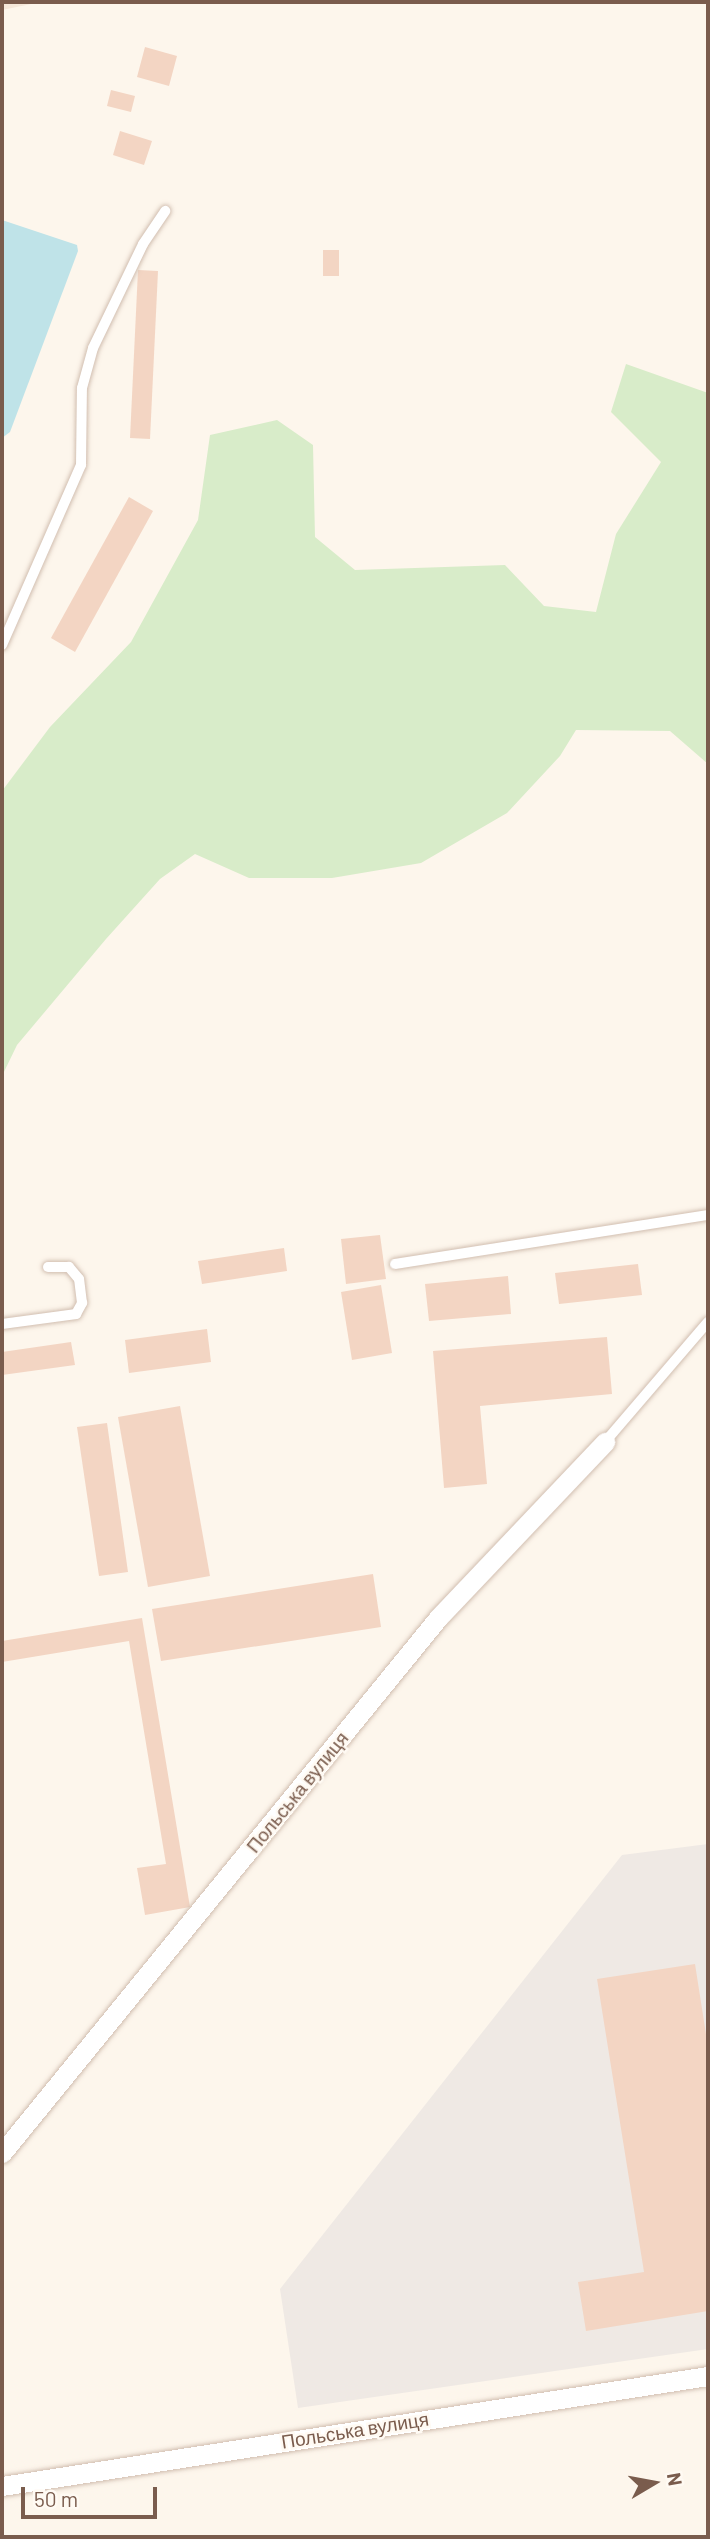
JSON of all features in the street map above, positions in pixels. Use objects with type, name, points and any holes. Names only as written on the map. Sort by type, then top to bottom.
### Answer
[{"type":"street","name":"Польська вулиця","points":[[2,2153],[438,1618],[605,1442]]},
{"type":"street","name":"Польська вулиця","points":[[2,2486],[708,2376]]},
{"type":"lane","points":[[2,645],[81,465],[82,388],[93,348],[143,244],[165,211]]},
{"type":"lane","points":[[396,1264],[708,1215]]},
{"type":"lane","points":[[2,1324],[76,1314],[82,1303],[79,1279],[69,1267],[48,1267]]},
{"type":"lane","points":[[605,1442],[708,1322]]},
{"type":"shaded area","points":[[2,2],[41,2],[2,10]]},
{"type":"shaded area","points":[[708,1844],[708,2349],[298,2408],[280,2289],[622,1855]]},
{"type":"green space","points":[[626,364],[708,393],[708,764],[670,731],[576,730],[560,756],[507,813],[421,863],[332,878],[249,878],[195,854],[160,879],[106,939],[17,1045],[2,1076],[2,791],[50,727],[131,642],[198,520],[210,435],[277,420],[313,445],[315,537],[355,570],[505,565],[544,606],[596,612],[616,534],[661,462],[611,412]]},
{"type":"water","points":[[2,220],[77,245],[78,251],[10,432],[2,438]]},
{"type":"building","points":[[145,47],[177,56],[169,86],[137,77]]},
{"type":"building","points":[[111,90],[135,96],[131,112],[107,106]]},
{"type":"building","points":[[120,131],[152,141],[144,165],[113,155]]},
{"type":"building","points":[[323,250],[339,250],[339,276],[323,276]]},
{"type":"building","points":[[138,270],[158,271],[150,439],[130,438]]},
{"type":"building","points":[[129,497],[153,511],[75,652],[51,638]]},
{"type":"building","points":[[380,1235],[386,1279],[346,1284],[341,1239]]},
{"type":"building","points":[[284,1248],[287,1271],[202,1284],[198,1261]]},
{"type":"building","points":[[638,1264],[642,1295],[559,1304],[555,1273]]},
{"type":"building","points":[[508,1276],[511,1314],[429,1321],[425,1284]]},
{"type":"building","points":[[381,1285],[392,1353],[352,1360],[341,1292]]},
{"type":"building","points":[[207,1329],[211,1362],[129,1373],[125,1340]]},
{"type":"building","points":[[607,1337],[612,1394],[480,1406],[487,1484],[444,1488],[433,1351]]},
{"type":"building","points":[[71,1342],[75,1365],[2,1375],[2,1352]]},
{"type":"building","points":[[180,1406],[210,1576],[148,1587],[118,1417]]},
{"type":"building","points":[[107,1423],[128,1572],[99,1576],[77,1427]]},
{"type":"building","points":[[373,1574],[381,1627],[161,1661],[152,1609]]},
{"type":"building","points":[[142,1618],[190,1907],[145,1915],[137,1868],[166,1864],[129,1641],[2,1662],[2,1641]]},
{"type":"building","points":[[695,1964],[708,2047],[708,2311],[586,2331],[578,2282],[644,2272],[597,1979]]}]
